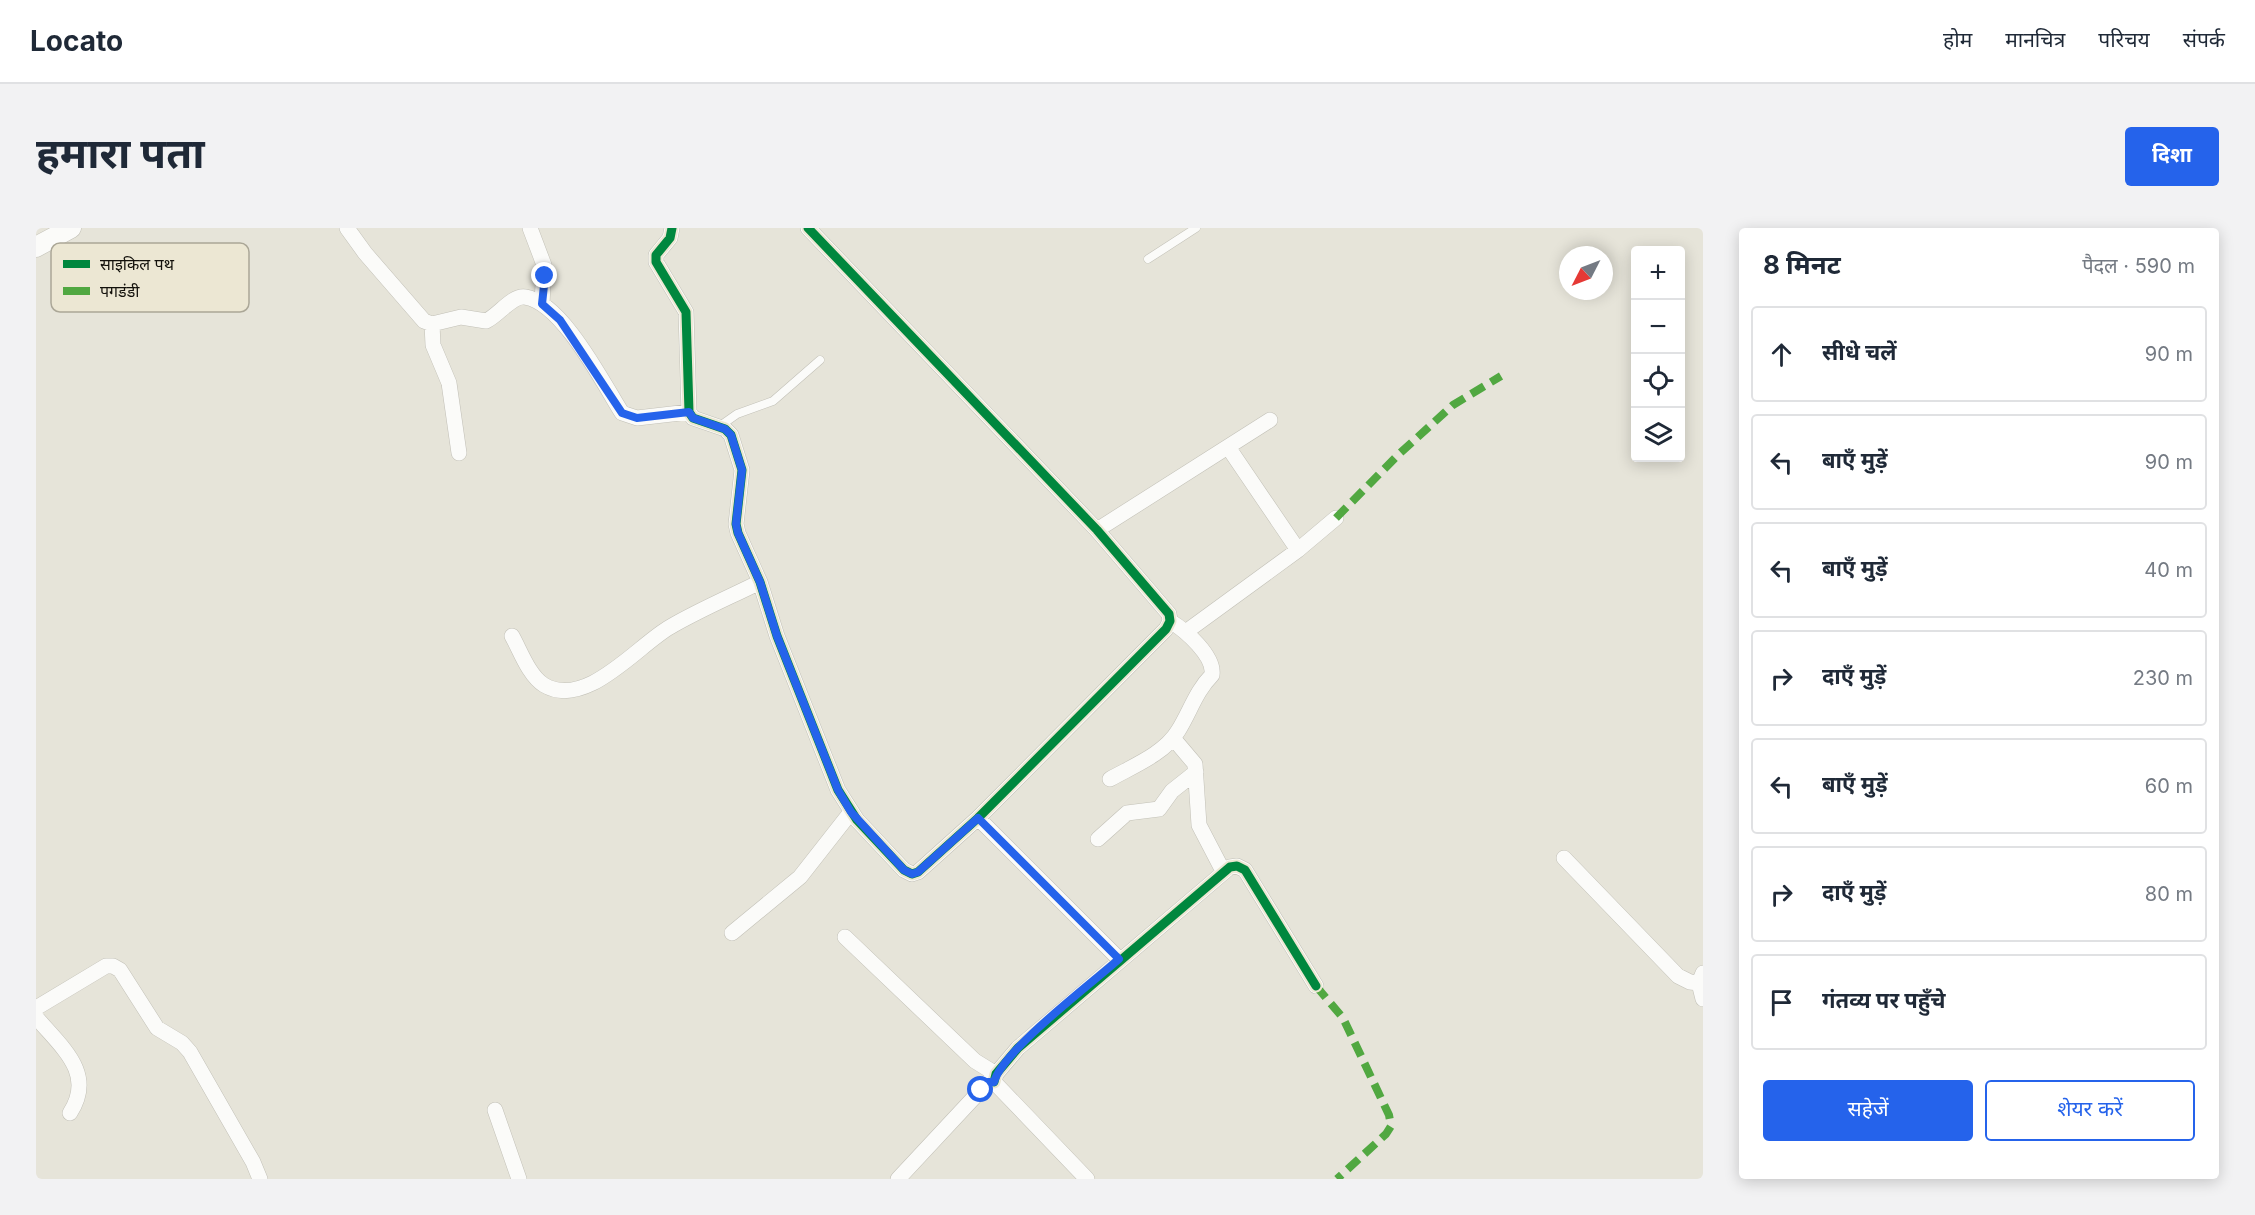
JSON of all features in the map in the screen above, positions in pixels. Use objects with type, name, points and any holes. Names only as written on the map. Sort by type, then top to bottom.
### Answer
[{"type":"street","points":[[36,247],[71,228]]},
{"type":"street","points":[[347,228],[416,314],[432,324],[461,317],[486,321],[517,298],[524,297],[542,304],[560,320],[622,413],[637,418],[689,412]]},
{"type":"street","points":[[531,228],[544,265],[542,304]]},
{"type":"street","points":[[672,228],[670,238],[656,255],[656,262],[686,312],[689,412],[701,423],[719,427],[731,435],[742,470],[736,524],[838,790],[851,812],[904,870],[912,874],[918,872],[978,818],[1166,629],[1170,621],[1169,614],[1097,530],[808,228]]},
{"type":"street","points":[[432,324],[433,345],[449,383],[459,453]]},
{"type":"street","points":[[1097,530],[1270,420]]},
{"type":"street","points":[[1228,447],[1298,550]]},
{"type":"street","points":[[1187,631],[1298,550],[1336,518]]},
{"type":"street","points":[[512,636],[535,677],[543,685],[551,688],[578,688],[621,667],[670,627],[760,582]]},
{"type":"street","points":[[1110,778],[1157,752],[1173,738],[1213,670],[1187,631],[1170,621]]},
{"type":"street","points":[[1173,738],[1191,758],[1196,772],[1199,825],[1223,871]]},
{"type":"street","points":[[1098,839],[1126,813],[1159,809],[1172,791],[1196,772]]},
{"type":"street","points":[[732,933],[800,877],[851,812]]},
{"type":"street","points":[[978,818],[1119,959]]},
{"type":"street","points":[[1564,858],[1678,976],[1690,982],[1701,978],[1703,999]]},
{"type":"street","points":[[898,1179],[988,1082],[995,1078],[1018,1048],[1223,871],[1237,866],[1245,870],[1316,986]]},
{"type":"street","points":[[845,937],[995,1078],[1087,1179]]},
{"type":"street","points":[[36,1008],[106,966],[113,966],[120,970],[157,1028],[182,1043],[190,1052],[253,1162],[260,1179]]},
{"type":"street","points":[[36,1017],[72,1060],[77,1071],[80,1093],[70,1113]]},
{"type":"street","points":[[495,1110],[519,1179]]},
{"type":"lane","points":[[1148,259],[1196,228]]},
{"type":"lane","points":[[719,427],[737,414],[773,401],[820,360]]},
{"type":"marked path","points":[[1336,518],[1398,455],[1453,405],[1501,376]]},
{"type":"marked path","points":[[1316,986],[1343,1018],[1389,1115],[1391,1126],[1386,1134],[1337,1179]]},
{"type":"cycle path","points":[[672,228],[670,238],[656,255],[656,262],[686,312],[689,412],[693,418],[725,429],[731,435],[742,470],[736,524],[738,533],[760,582],[777,636],[838,790],[857,820],[904,870],[912,874],[918,872],[978,818],[1166,629],[1170,621],[1169,614],[1097,530],[808,228]]},
{"type":"cycle path","points":[[994,1082],[996,1074],[1018,1048],[1230,867],[1237,866],[1245,870],[1316,986]]},
{"type":"route","points":[[545,276],[542,304],[560,320],[622,413],[637,418],[689,412],[701,423],[725,429],[731,435],[742,470],[736,524],[738,533],[760,582],[777,636],[838,790],[857,820],[904,870],[912,874],[918,872],[978,818],[1119,959],[1018,1048],[996,1074],[994,1082],[988,1082],[981,1090]]}]
